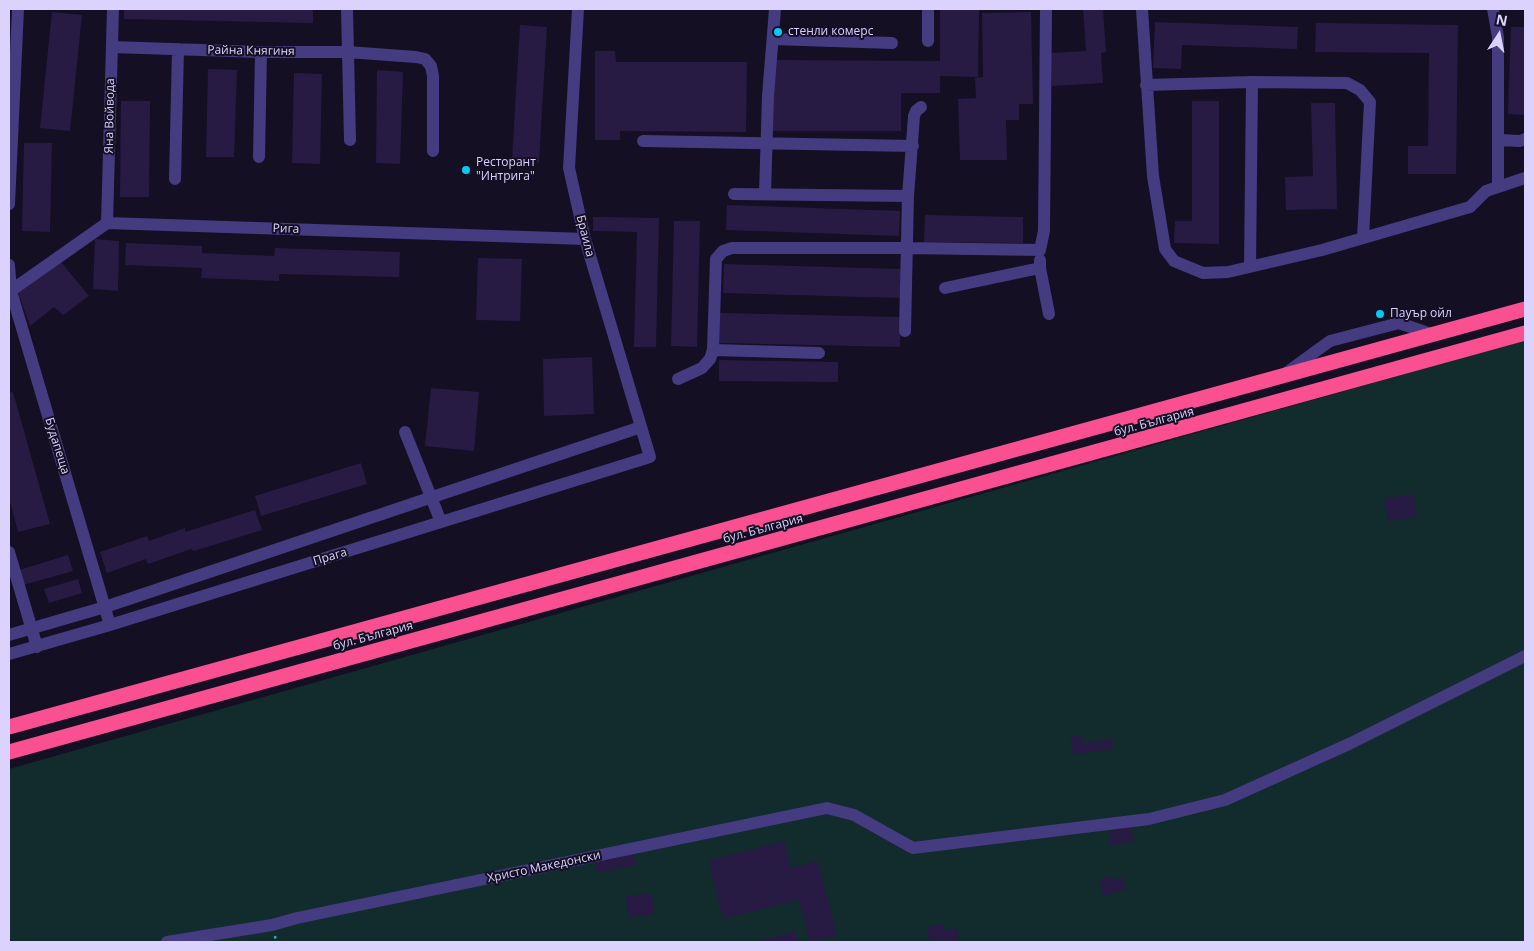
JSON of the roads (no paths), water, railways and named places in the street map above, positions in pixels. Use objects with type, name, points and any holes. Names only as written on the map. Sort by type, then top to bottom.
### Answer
[{"type":"highway","name":"бул. България","points":[[9,728],[1525,309]]},
{"type":"highway","name":"бул. България","points":[[9,752],[1525,333]]},
{"type":"street","points":[[9,204],[18,9]]},
{"type":"street","name":"Яна Войвода","points":[[108,223],[114,9]]},
{"type":"street","points":[[347,9],[350,140]]},
{"type":"street","name":"Браила","points":[[578,9],[569,168],[584,239],[650,457]]},
{"type":"street","points":[[765,194],[766,143],[775,9]]},
{"type":"street","points":[[928,9],[928,41]]},
{"type":"street","points":[[1046,9],[1044,231],[1040,250],[1040,268],[1049,314]]},
{"type":"street","points":[[1142,9],[1154,176],[1165,249],[1174,261],[1203,273],[1228,272],[1322,250],[1470,207],[1486,192],[1525,178]]},
{"type":"street","points":[[1493,9],[1498,37],[1498,187]]},
{"type":"street","points":[[772,39],[892,43]]},
{"type":"street","name":"Райна Княгиня","points":[[112,47],[261,52],[347,52],[416,56],[425,59],[430,66],[433,76],[433,151]]},
{"type":"street","points":[[175,179],[178,49]]},
{"type":"street","points":[[259,157],[261,52]]},
{"type":"street","points":[[1146,85],[1252,82],[1347,83],[1360,90],[1370,102],[1363,238]]},
{"type":"street","points":[[1250,267],[1252,82]]},
{"type":"street","points":[[905,332],[908,196],[914,116],[921,107]]},
{"type":"street","points":[[1498,140],[1520,141],[1525,139]]},
{"type":"street","points":[[643,141],[913,146]]},
{"type":"street","points":[[734,194],[908,196]]},
{"type":"street","points":[[10,291],[108,223]]},
{"type":"street","name":"Рига","points":[[108,223],[584,239]]},
{"type":"street","points":[[678,379],[702,368],[710,359],[713,350],[716,258],[723,251],[732,248],[765,247],[1040,250]]},
{"type":"street","name":"Будапеща","points":[[9,266],[10,291],[110,625]]},
{"type":"street","points":[[945,288],[1040,268]]},
{"type":"street","points":[[713,350],[819,353]]},
{"type":"street","points":[[9,635],[105,607],[641,427]]},
{"type":"street","points":[[405,432],[441,522]]},
{"type":"street","name":"Прага","points":[[9,654],[110,625],[650,457]]},
{"type":"street","points":[[9,552],[37,647]]},
{"type":"street","name":"Христо Македонски","points":[[167,942],[272,925],[827,808],[854,815],[912,848],[1149,819],[1225,800],[1349,744],[1525,656]]},
{"type":"place","name":"стенли комерс","points":[[778,32]]},
{"type":"place","name":"Ресторант \"Интрига\"","points":[[466,170]]},
{"type":"place","name":"Пауър ойл","points":[[1380,314]]}]
